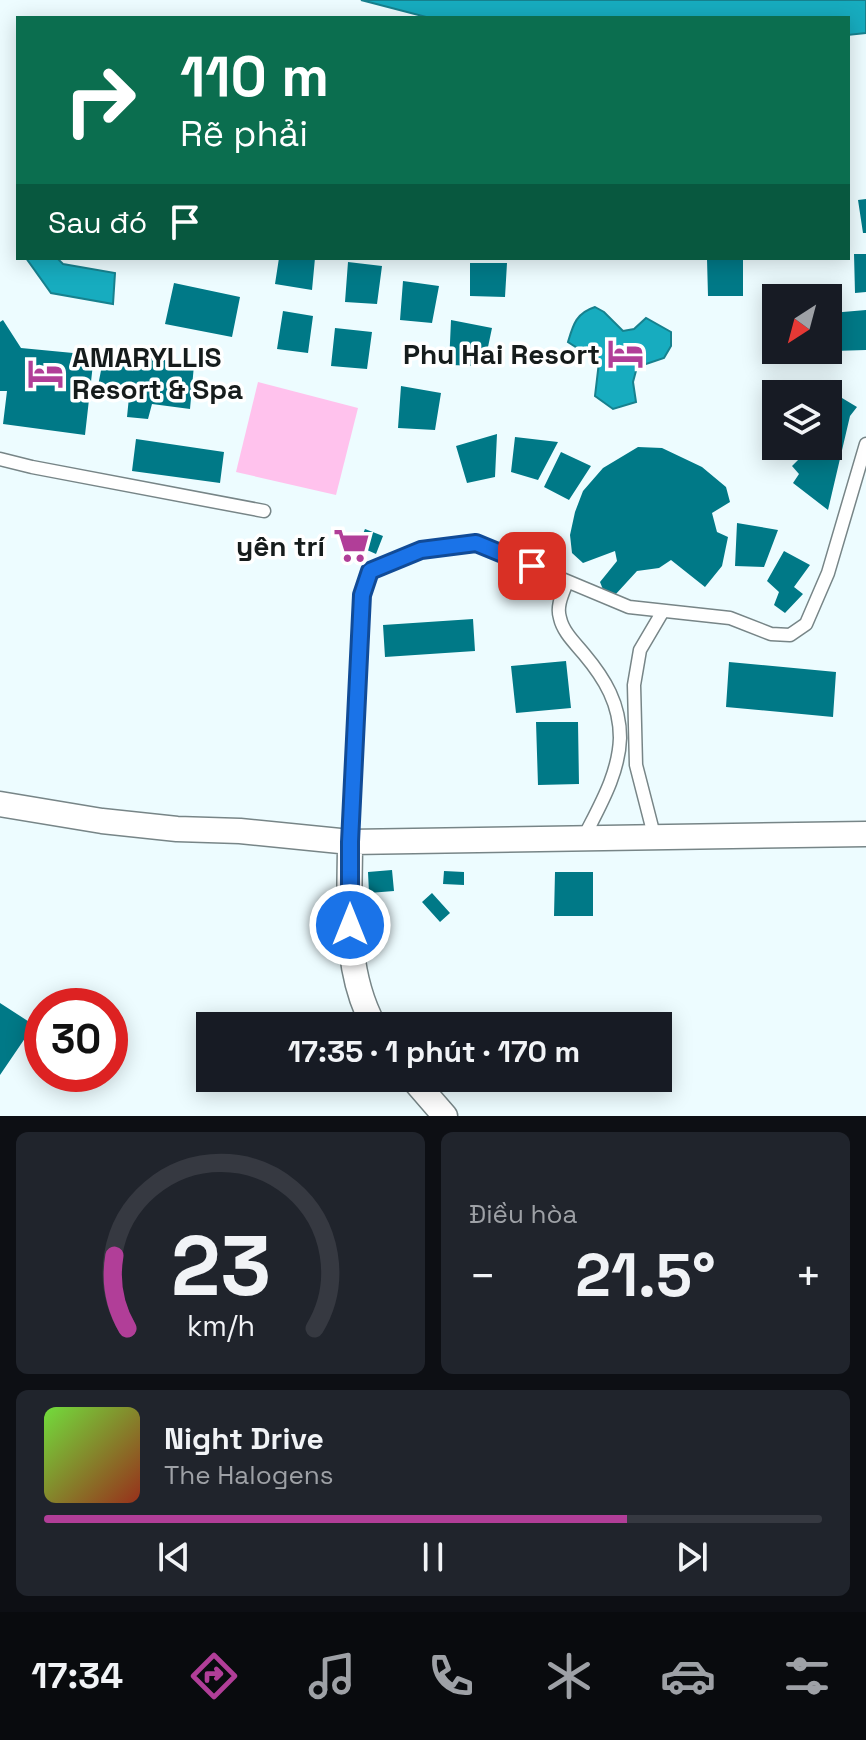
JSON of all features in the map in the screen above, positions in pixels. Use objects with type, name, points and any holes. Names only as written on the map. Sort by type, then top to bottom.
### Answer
[{"type":"street","points":[[0,804],[102,821],[350,842],[866,834]]},
{"type":"street","points":[[350,842],[350,953],[360,997],[367,1012]]},
{"type":"street","points":[[424,1092],[445,1116]]},
{"type":"lane","points":[[350,842],[362,595],[370,571],[421,550],[476,543],[629,607],[730,618],[771,634],[790,635],[806,624],[828,573],[866,444]]},
{"type":"lane","points":[[0,459],[264,511]]},
{"type":"lane","points":[[567,582],[559,606],[560,619],[569,637],[599,671],[610,690],[618,717],[620,739],[608,788],[584,837]]},
{"type":"lane","points":[[654,835],[636,765],[634,685],[640,650],[663,611]]},
{"type":"shaded area","points":[[258,382],[358,408],[336,495],[236,472]]},
{"type":"water","points":[[361,0],[866,0],[866,33],[850,35],[850,16],[422,16]]},
{"type":"water","points":[[27,260],[59,260],[63,264],[115,273],[113,304],[51,293]]},
{"type":"water","points":[[595,307],[623,331],[634,329],[646,318],[671,332],[671,346],[664,358],[637,367],[633,382],[636,402],[613,409],[595,396],[599,362],[568,342],[579,316]]},
{"type":"building","points":[[866,199],[866,233],[863,233],[858,200]]},
{"type":"building","points":[[854,254],[866,254],[866,292],[855,293]]},
{"type":"building","points":[[279,260],[315,260],[312,290],[275,284]]},
{"type":"building","points":[[707,260],[743,260],[743,296],[708,296]]},
{"type":"building","points":[[348,262],[382,266],[377,304],[345,302]]},
{"type":"building","points":[[470,263],[507,263],[505,297],[470,296]]},
{"type":"building","points":[[403,281],[439,286],[432,323],[400,320]]},
{"type":"building","points":[[174,283],[240,297],[232,337],[165,324]]},
{"type":"building","points":[[866,310],[866,350],[842,351],[842,312]]},
{"type":"building","points":[[283,311],[313,316],[308,353],[277,349]]},
{"type":"building","name":"AMARYLLIS Resort & Spa","points":[[3,320],[21,348],[94,355],[85,435],[3,424],[7,391],[0,391],[0,322]]},
{"type":"building","points":[[451,320],[492,328],[484,366],[449,365]]},
{"type":"building","points":[[335,328],[372,332],[367,369],[331,366]]},
{"type":"building","points":[[105,350],[194,365],[190,409],[152,404],[148,419],[127,417],[129,397],[96,396]]},
{"type":"building","points":[[401,386],[441,393],[435,430],[398,428]]},
{"type":"building","points":[[842,398],[857,407],[850,416],[842,450]]},
{"type":"building","points":[[497,434],[495,477],[467,483],[456,446]]},
{"type":"building","points":[[515,437],[558,442],[538,480],[511,472]]},
{"type":"building","points":[[136,439],[224,452],[220,483],[132,471]]},
{"type":"building","points":[[638,447],[662,448],[702,467],[726,487],[730,502],[712,513],[717,532],[728,537],[722,566],[705,587],[671,560],[659,568],[637,571],[615,595],[604,592],[600,582],[617,561],[615,551],[583,563],[572,553],[570,535],[583,491],[603,468]]},
{"type":"building","points":[[561,452],[591,466],[569,500],[544,487]]},
{"type":"building","points":[[798,460],[840,460],[828,510],[793,483],[799,474],[792,466]]},
{"type":"building","points":[[737,523],[778,530],[764,567],[735,566]]},
{"type":"building","points":[[365,529],[383,536],[376,554],[358,546]]},
{"type":"building","points":[[784,551],[810,565],[794,587],[803,594],[785,613],[774,605],[779,592],[767,581]]},
{"type":"building","points":[[473,619],[475,651],[385,657],[383,625]]},
{"type":"building","points":[[566,661],[571,708],[516,713],[511,666]]},
{"type":"building","points":[[729,662],[836,672],[833,717],[726,707]]},
{"type":"building","points":[[536,722],[578,722],[579,784],[538,785]]},
{"type":"building","points":[[392,870],[394,891],[369,893],[368,872]]},
{"type":"building","points":[[444,871],[464,872],[464,885],[443,884]]},
{"type":"building","points":[[555,872],[593,872],[593,916],[554,916]]},
{"type":"building","points":[[432,893],[450,913],[440,922],[422,902]]},
{"type":"building","points":[[0,1003],[24,1019],[24,1040],[0,1075]]},
{"type":"place","name":"Phu Hai Resort","points":[[626,354]]},
{"type":"place","name":"AMARYLLIS Resort & Spa","points":[[46,373]]},
{"type":"place","name":"yên trí","points":[[351,546]]},
{"type":"route","points":[[350,925],[350,842],[362,595],[370,571],[421,550],[476,543],[532,566]]}]
